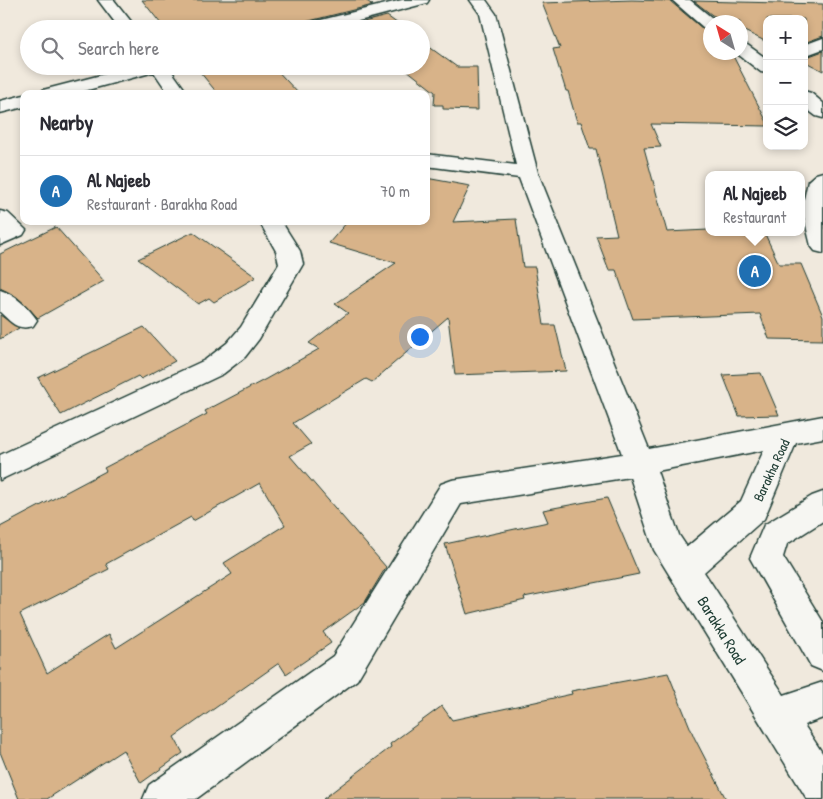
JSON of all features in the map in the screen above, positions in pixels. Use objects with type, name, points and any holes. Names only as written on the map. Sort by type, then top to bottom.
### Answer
[{"type":"street","points":[[106,0],[122,20]]},
{"type":"street","points":[[334,20],[381,4],[420,0]]},
{"type":"street","name":"Barakka Road","points":[[478,0],[488,14],[528,173],[640,463],[665,540],[777,716],[819,790]]},
{"type":"street","points":[[680,0],[703,18]]},
{"type":"street","points":[[808,49],[823,43]]},
{"type":"street","points":[[748,54],[763,65]]},
{"type":"street","points":[[65,90],[123,75]]},
{"type":"street","points":[[165,75],[176,90]]},
{"type":"street","points":[[808,100],[823,112]]},
{"type":"street","points":[[0,107],[20,101]]},
{"type":"street","points":[[430,161],[528,173]]},
{"type":"street","points":[[821,188],[813,209],[823,246]]},
{"type":"street","points":[[0,218],[15,230],[0,238]]},
{"type":"street","points":[[0,468],[214,367],[236,350],[250,333],[291,264],[288,251],[272,225]]},
{"type":"street","points":[[0,298],[24,320]]},
{"type":"street","name":"Barakha Road","points":[[684,569],[753,510],[786,435],[823,427]]},
{"type":"street","points":[[163,799],[345,668],[452,493],[640,463],[786,435]]},
{"type":"street","points":[[823,505],[775,536],[766,558],[823,654]]},
{"type":"street","points":[[777,716],[823,700]]},
{"type":"building","points":[[142,0],[365,0],[373,5],[313,20],[158,20]]},
{"type":"building","points":[[632,0],[670,1],[703,29],[703,60],[735,60],[763,114],[763,126],[651,124],[661,147],[644,148],[667,232],[705,230],[705,236],[766,236],[779,264],[801,264],[823,316],[823,340],[769,339],[760,314],[633,319],[616,270],[609,270],[596,236],[617,235],[596,149],[590,149],[581,122],[577,122],[553,49],[560,48],[542,3]]},
{"type":"building","points":[[694,1],[823,4],[823,36],[808,42],[808,15],[763,15],[763,40],[748,33],[748,15],[712,15]]},
{"type":"building","points":[[387,16],[393,20],[371,20]]},
{"type":"building","points":[[430,48],[457,67],[477,67],[478,110],[443,109],[443,105],[434,105],[435,92],[413,75],[430,75]]},
{"type":"building","points":[[823,51],[823,71],[808,63],[808,57]]},
{"type":"building","points":[[202,75],[281,75],[295,90],[215,90]]},
{"type":"building","points":[[430,179],[470,186],[453,222],[516,219],[523,267],[535,267],[544,325],[555,325],[566,371],[455,375],[448,317],[372,382],[366,379],[293,423],[311,444],[290,456],[386,567],[365,602],[323,632],[331,643],[286,674],[279,663],[174,737],[183,753],[141,783],[123,750],[47,799],[19,799],[0,752],[0,527],[106,471],[104,468],[207,414],[205,411],[319,349],[309,343],[348,313],[335,304],[396,263],[329,243],[345,225],[430,225]],"holes":[[[260,483],[285,525],[224,563],[232,574],[116,648],[109,634],[47,673],[20,614],[109,569],[106,564],[191,517],[193,521]]]},
{"type":"building","points":[[56,227],[104,281],[38,318],[17,297],[0,288],[0,254]]},
{"type":"building","points":[[193,232],[256,277],[214,302],[209,298],[198,304],[138,259]]},
{"type":"building","points":[[0,315],[19,328],[0,339]]},
{"type":"building","points":[[144,327],[175,361],[141,379],[138,376],[61,415],[38,378]]},
{"type":"building","points":[[761,373],[779,415],[739,416],[723,375]]},
{"type":"building","points":[[607,498],[639,574],[524,597],[525,600],[467,614],[445,544],[548,522],[543,510]]},
{"type":"building","points":[[668,673],[694,737],[726,799],[323,799],[391,747],[390,744],[442,706],[452,720],[572,694],[571,691]]},
{"type":"place","name":"Al Najeeb","points":[[755,271]]}]
